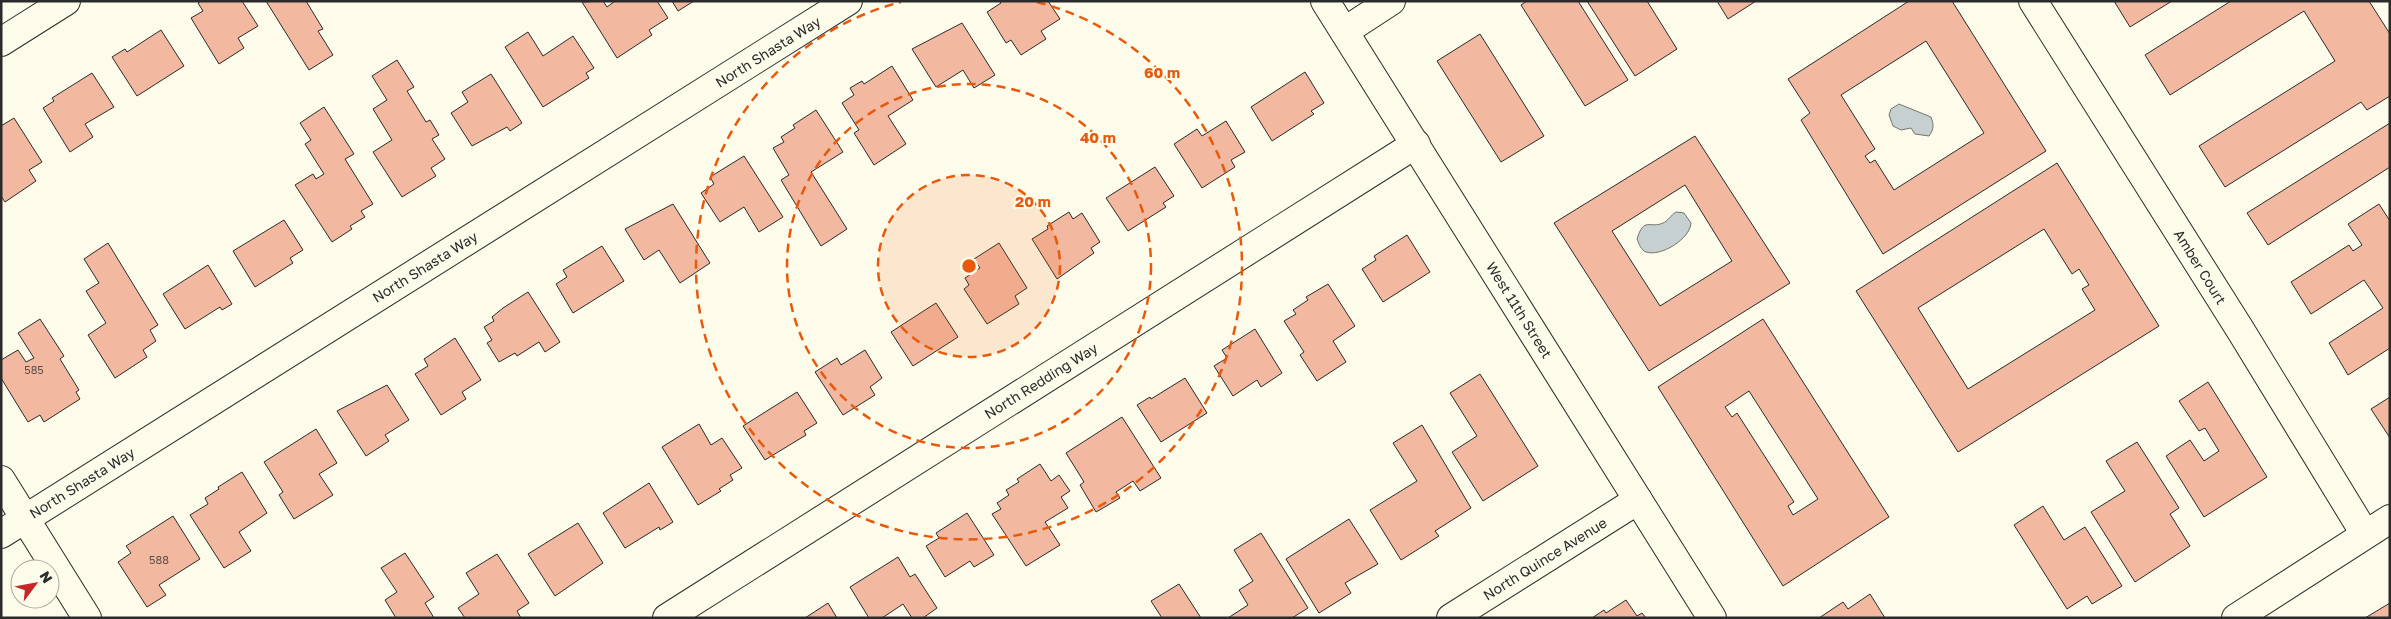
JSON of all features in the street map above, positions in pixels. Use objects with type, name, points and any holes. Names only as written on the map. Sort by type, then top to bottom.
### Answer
[{"type":"street","points":[[1,42],[66,1]]},
{"type":"street","name":"North Shasta Way","points":[[1,534],[848,1]]},
{"type":"street","name":"West 11th Street","points":[[1326,1],[1712,618]]},
{"type":"street","points":[[1345,31],[1392,1]]},
{"type":"street","name":"Amber Court","points":[[2033,1],[2241,331],[2365,534]]},
{"type":"street","name":"North Redding Way","points":[[667,618],[1416,144]]},
{"type":"street","points":[[1,480],[87,618]]},
{"type":"street","name":"North Quince Avenue","points":[[1452,618],[1638,500]]},
{"type":"street","points":[[2236,618],[2390,519]]},
{"type":"shaded area","points":[[1899,104],[1931,117],[1933,127],[1929,136],[1915,134],[1911,128],[1901,130],[1893,126],[1889,115],[1891,109]]},
{"type":"shaded area","points":[[1676,212],[1684,213],[1691,223],[1686,235],[1674,245],[1659,252],[1652,253],[1643,250],[1637,239],[1642,228],[1645,225],[1665,222]]},
{"type":"building","points":[[201,1],[242,1],[258,26],[238,38],[244,48],[219,64],[191,18],[203,11],[198,3]]},
{"type":"building","points":[[266,1],[306,1],[323,29],[318,31],[333,55],[309,70]]},
{"type":"building","points":[[603,1],[607,7],[615,1],[657,1],[668,18],[649,30],[652,35],[617,58],[582,2]]},
{"type":"building","points":[[672,1],[694,1],[678,11]]},
{"type":"building","points":[[1000,1],[1048,1],[1060,19],[1041,31],[1046,39],[1021,55],[1011,40],[1006,43],[987,12],[1001,3]]},
{"type":"building","points":[[1527,1],[1578,1],[1628,80],[1585,106],[1521,5]]},
{"type":"building","points":[[1587,1],[1647,1],[1677,49],[1635,76]]},
{"type":"building","points":[[1717,1],[1756,1],[1728,19]]},
{"type":"building","points":[[1909,1],[1952,1],[2046,151],[1883,254],[1801,120],[1810,113],[1788,79]],"holes":[[[1926,41],[1984,133],[1894,190],[1875,160],[1870,163],[1865,156],[1875,149],[1841,95]]]},
{"type":"building","points":[[2114,1],[2172,1],[2130,27]]},
{"type":"building","points":[[2231,1],[2369,1],[2390,34],[2390,96],[2367,110],[2361,102],[2225,187],[2199,146],[2335,61],[2304,11],[2170,95],[2145,55]]},
{"type":"building","points":[[962,23],[995,75],[974,88],[963,70],[936,87],[912,49]]},
{"type":"building","points":[[161,30],[184,66],[137,96],[112,57],[125,49],[127,52]]},
{"type":"building","points":[[528,32],[543,56],[573,36],[594,68],[586,73],[589,78],[543,107],[505,47]]},
{"type":"building","points":[[1480,34],[1544,136],[1501,162],[1437,61]]},
{"type":"building","points":[[397,60],[414,87],[407,91],[426,122],[430,120],[439,135],[432,139],[445,159],[431,168],[436,176],[402,197],[373,152],[392,140],[373,109],[387,100],[372,76]]},
{"type":"building","points":[[892,66],[913,100],[888,116],[906,144],[874,165],[854,133],[859,130],[842,103],[854,95],[850,88],[862,81],[864,84]]},
{"type":"building","points":[[1305,72],[1324,103],[1311,111],[1314,114],[1272,141],[1251,107]]},
{"type":"building","points":[[92,73],[114,107],[85,124],[93,137],[70,152],[43,108],[54,101],[52,98]]},
{"type":"building","points":[[491,74],[522,123],[510,131],[507,127],[472,146],[451,113],[468,102],[462,92]]},
{"type":"building","points":[[324,107],[354,154],[345,159],[373,204],[361,211],[365,217],[350,226],[352,229],[332,242],[295,185],[313,174],[316,179],[324,174],[305,144],[311,140],[300,123]]},
{"type":"building","points":[[816,110],[843,152],[811,172],[847,229],[821,246],[781,180],[789,175],[773,148],[784,142],[781,137],[795,128],[793,125]]},
{"type":"building","points":[[14,118],[42,162],[29,170],[36,181],[5,202],[1,196],[1,126]]},
{"type":"building","points":[[1226,121],[1245,152],[1231,160],[1235,167],[1202,188],[1174,144],[1197,129],[1202,136]]},
{"type":"building","points":[[2390,123],[2390,167],[2268,245],[2247,213]]},
{"type":"building","points":[[1695,136],[1790,283],[1649,371],[1554,223]],"holes":[[[1685,185],[1732,261],[1660,306],[1612,231]]]},
{"type":"building","points":[[744,156],[783,217],[759,232],[744,207],[720,222],[701,193],[714,184],[710,177]]},
{"type":"building","points":[[2057,163],[2159,326],[1958,452],[1856,291]],"holes":[[[2044,229],[2072,274],[2079,269],[2089,285],[2082,289],[2095,310],[1968,389],[1918,308]]]},
{"type":"building","points":[[1155,167],[1174,196],[1163,203],[1166,207],[1128,231],[1106,198]]},
{"type":"building","points":[[673,204],[710,263],[680,283],[659,250],[644,260],[625,229]]},
{"type":"building","points":[[2379,204],[2390,221],[2390,348],[2348,375],[2329,343],[2383,308],[2364,280],[2311,314],[2291,282],[2349,245],[2353,251],[2362,245],[2348,224]]},
{"type":"building","points":[[1069,212],[1073,219],[1082,213],[1100,242],[1091,248],[1094,253],[1057,279],[1032,239],[1048,229],[1047,226]]},
{"type":"building","points":[[284,220],[303,250],[290,258],[293,263],[255,287],[233,251]]},
{"type":"building","points":[[1407,235],[1430,272],[1383,302],[1362,269],[1376,260],[1374,256]]},
{"type":"building","points":[[108,243],[158,325],[150,330],[156,341],[143,350],[147,357],[115,378],[88,335],[106,323],[86,291],[99,283],[84,259]]},
{"type":"building","points":[[999,243],[1027,288],[1015,296],[1019,304],[987,324],[964,289],[969,285],[965,278],[980,268],[974,259]]},
{"type":"building","points":[[602,246],[624,281],[573,313],[556,284],[567,277],[563,270]]},
{"type":"building","points":[[208,265],[232,304],[222,310],[220,307],[185,329],[163,294]]},
{"type":"building","points":[[1328,284],[1355,326],[1333,341],[1346,362],[1317,381],[1300,355],[1304,352],[1284,321],[1296,314],[1293,310],[1308,300],[1306,297]]},
{"type":"building","points":[[528,292],[560,342],[545,352],[539,342],[517,356],[515,353],[499,362],[487,343],[492,340],[484,327],[494,321],[492,317],[503,308]]},
{"type":"building","points":[[936,303],[958,337],[913,366],[891,332]]},
{"type":"building","points":[[40,319],[64,356],[60,359],[79,390],[76,392],[80,399],[44,422],[40,415],[28,422],[1,378],[1,360],[18,350],[26,362],[34,358],[18,333]]},
{"type":"building","points":[[1763,319],[1889,517],[1783,586],[1658,387]],"holes":[[[1749,391],[1818,499],[1793,515],[1788,506],[1794,502],[1737,413],[1732,417],[1725,407]]]},
{"type":"building","points":[[1255,329],[1282,373],[1261,387],[1257,380],[1233,396],[1214,366],[1227,358],[1222,350]]},
{"type":"building","points":[[455,338],[481,380],[462,392],[466,399],[441,415],[415,374],[428,366],[424,359]]},
{"type":"building","points":[[865,350],[882,378],[870,387],[875,395],[843,415],[815,372],[837,358],[841,365]]},
{"type":"building","points":[[1480,374],[1538,466],[1483,501],[1452,452],[1477,436],[1450,393]]},
{"type":"building","points":[[1185,378],[1207,413],[1161,442],[1137,405],[1150,397],[1151,399]]},
{"type":"building","points":[[2208,382],[2267,477],[2204,517],[2166,456],[2190,440],[2204,461],[2219,451],[2205,428],[2199,431],[2179,401]]},
{"type":"building","points":[[387,385],[409,420],[385,435],[389,441],[366,456],[337,411]]},
{"type":"building","points":[[797,392],[817,423],[804,431],[806,435],[765,460],[743,426]]},
{"type":"building","points":[[2390,397],[2390,438],[2371,409]]},
{"type":"building","points":[[1122,417],[1161,478],[1140,491],[1133,481],[1116,492],[1120,498],[1096,512],[1080,485],[1084,482],[1066,453]]},
{"type":"building","points":[[699,424],[711,445],[722,438],[742,468],[730,475],[733,480],[719,489],[721,491],[698,505],[662,447]]},
{"type":"building","points":[[1422,425],[1471,508],[1435,531],[1439,536],[1401,560],[1370,510],[1417,481],[1393,443]]},
{"type":"building","points":[[316,429],[337,463],[319,474],[333,495],[294,519],[279,495],[283,492],[264,462]]},
{"type":"building","points":[[2137,442],[2179,508],[2170,514],[2190,546],[2135,582],[2091,512],[2125,491],[2106,461]]},
{"type":"building","points":[[1040,464],[1051,481],[1059,475],[1070,491],[1061,497],[1068,508],[1045,522],[1060,545],[1026,566],[992,514],[1001,509],[997,503],[1009,495],[1006,490],[1019,482],[1017,479]]},
{"type":"building","points":[[242,472],[267,513],[239,532],[251,551],[224,568],[190,515],[208,504],[205,498],[219,489],[218,487]]},
{"type":"building","points":[[649,483],[673,522],[660,530],[659,527],[625,548],[603,513]]},
{"type":"building","points":[[2043,506],[2064,540],[2085,527],[2122,586],[2092,604],[2087,596],[2067,609],[2014,525]]},
{"type":"building","points":[[967,513],[994,555],[974,567],[970,561],[945,577],[926,546],[939,538],[936,533]]},
{"type":"building","points":[[173,516],[200,559],[159,585],[166,595],[147,607],[118,562],[131,553],[126,546]]},
{"type":"building","points":[[1349,519],[1378,564],[1345,583],[1351,593],[1319,613],[1286,559]]},
{"type":"building","points":[[578,523],[603,563],[555,596],[528,554]]},
{"type":"building","points":[[1261,533],[1308,608],[1292,618],[1228,618],[1248,605],[1239,590],[1253,581],[1234,550]]},
{"type":"building","points":[[405,553],[434,597],[425,603],[434,618],[396,618],[385,600],[397,592],[381,568]]},
{"type":"building","points":[[497,554],[529,603],[517,611],[521,618],[465,618],[458,608],[479,594],[466,573]]},
{"type":"building","points":[[898,557],[910,577],[915,574],[937,608],[923,618],[912,618],[903,604],[882,618],[869,618],[850,587]]},
{"type":"building","points":[[1179,584],[1201,618],[1162,618],[1151,601]]},
{"type":"building","points":[[1870,594],[1885,618],[1819,618],[1843,602],[1848,609]]},
{"type":"building","points":[[1626,600],[1637,616],[1642,613],[1646,618],[1592,618],[1604,610],[1606,613]]},
{"type":"building","points":[[828,603],[837,618],[805,618]]},
{"type":"building","points":[[2390,603],[2390,618],[2365,618]]}]
